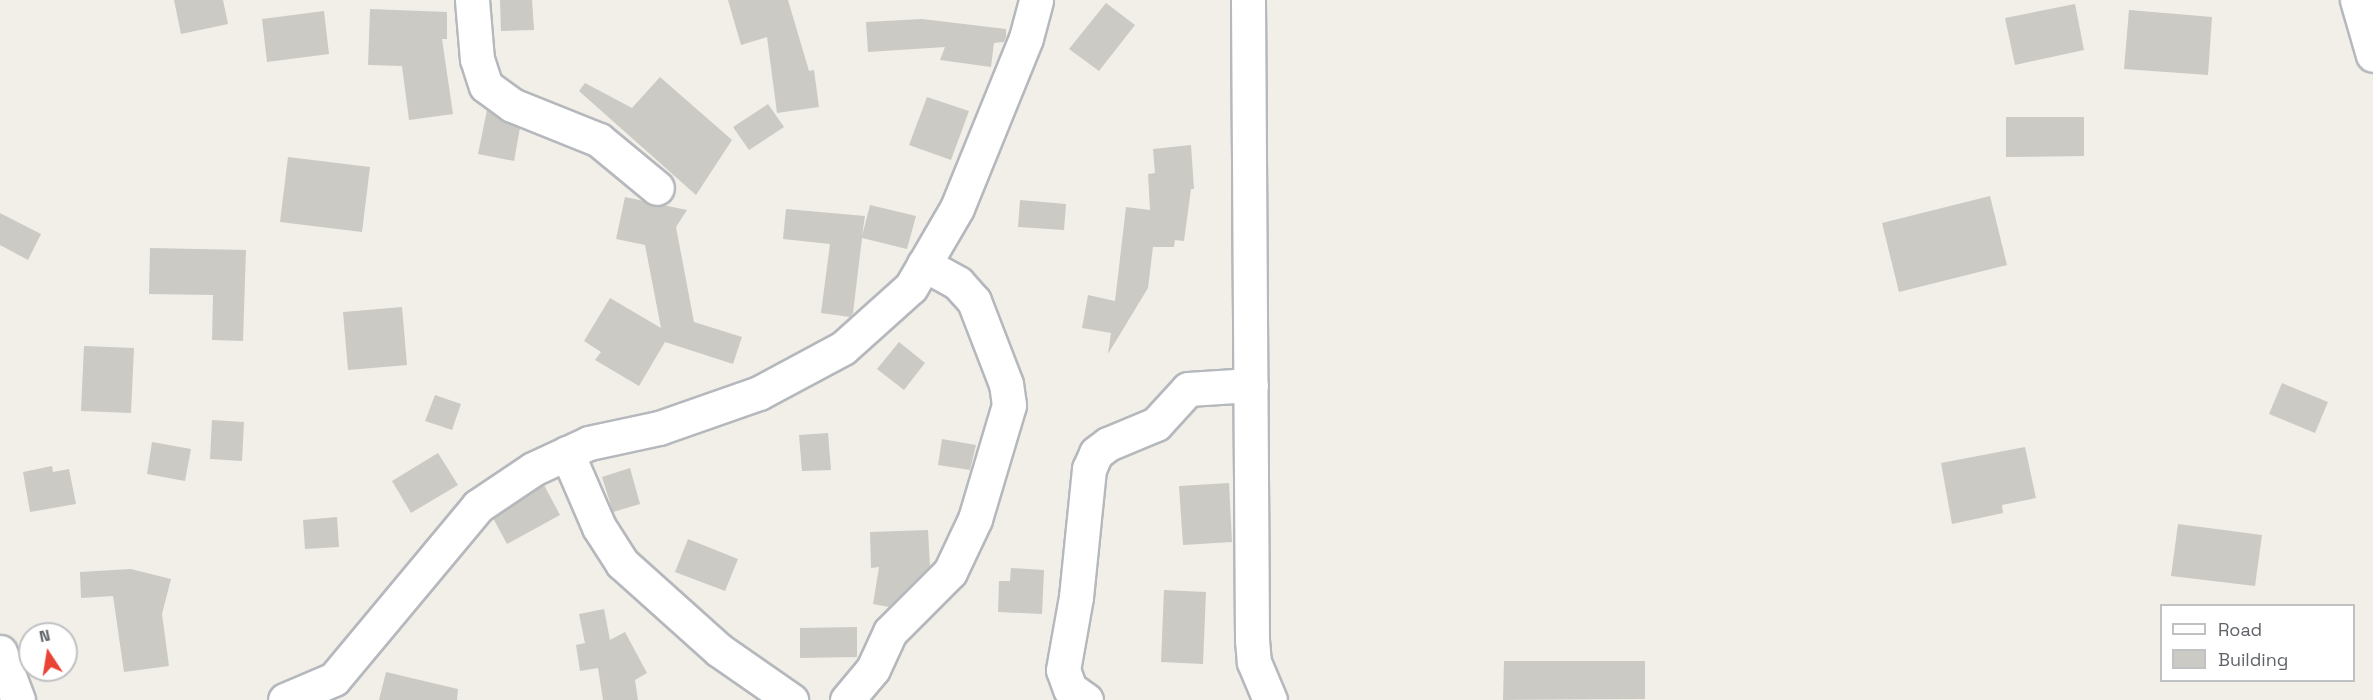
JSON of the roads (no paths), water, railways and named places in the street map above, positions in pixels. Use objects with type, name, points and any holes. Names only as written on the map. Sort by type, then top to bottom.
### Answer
[{"type":"street","points":[[472,0],[477,59],[486,86],[512,105],[599,140],[657,188]]},
{"type":"street","points":[[285,700],[334,679],[478,506],[532,469],[589,443],[659,428],[759,393],[833,354],[911,287],[957,208],[1026,38],[1036,0]]},
{"type":"street","points":[[1248,0],[1253,651],[1254,662],[1270,700]]},
{"type":"street","points":[[2357,0],[2373,55]]},
{"type":"street","points":[[846,700],[873,669],[890,632],[950,572],[975,519],[1009,405],[1006,384],[974,301],[958,283],[924,264]]},
{"type":"street","points":[[1086,700],[1070,688],[1062,670],[1077,597],[1089,469],[1096,453],[1108,444],[1156,424],[1188,389],[1251,385]]},
{"type":"street","points":[[567,453],[599,527],[622,563],[719,650],[791,700]]},
{"type":"street","points":[[0,652],[18,700]]}]
